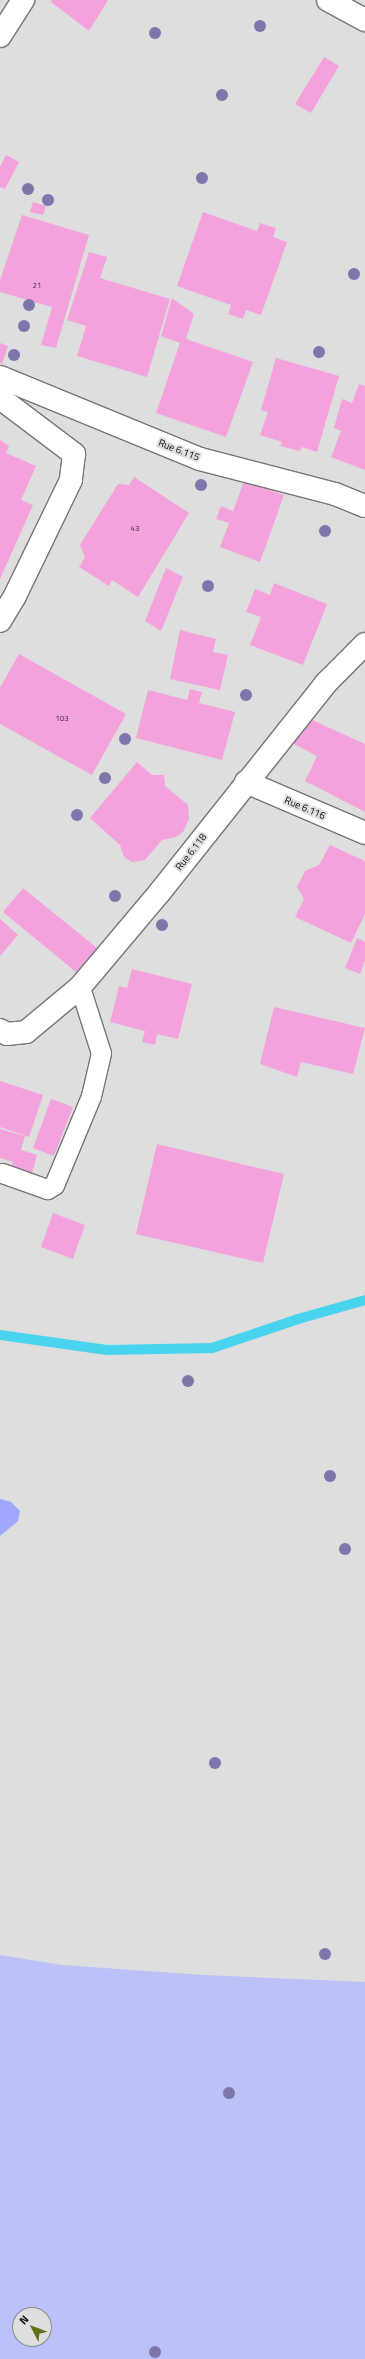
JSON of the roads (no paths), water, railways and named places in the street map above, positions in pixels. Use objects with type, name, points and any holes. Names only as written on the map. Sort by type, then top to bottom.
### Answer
[{"type":"street","points":[[0,36],[23,0]]},
{"type":"street","points":[[328,0],[365,20]]},
{"type":"street","name":"Rue 6.115","points":[[0,377],[200,459],[334,494],[365,506]]},
{"type":"street","points":[[0,398],[74,454],[71,480],[15,596],[0,621]]},
{"type":"street","name":"Rue 6.118","points":[[0,1030],[7,1034],[26,1032],[80,987],[160,892],[326,683],[365,644]]},
{"type":"street","name":"Rue 6.116","points":[[246,782],[365,833]]},
{"type":"lane","points":[[2,1172],[47,1189],[54,1185],[91,1096],[101,1053],[80,987]]},
{"type":"waterway","points":[[0,1335],[107,1350],[212,1348],[298,1319],[365,1300]]}]
